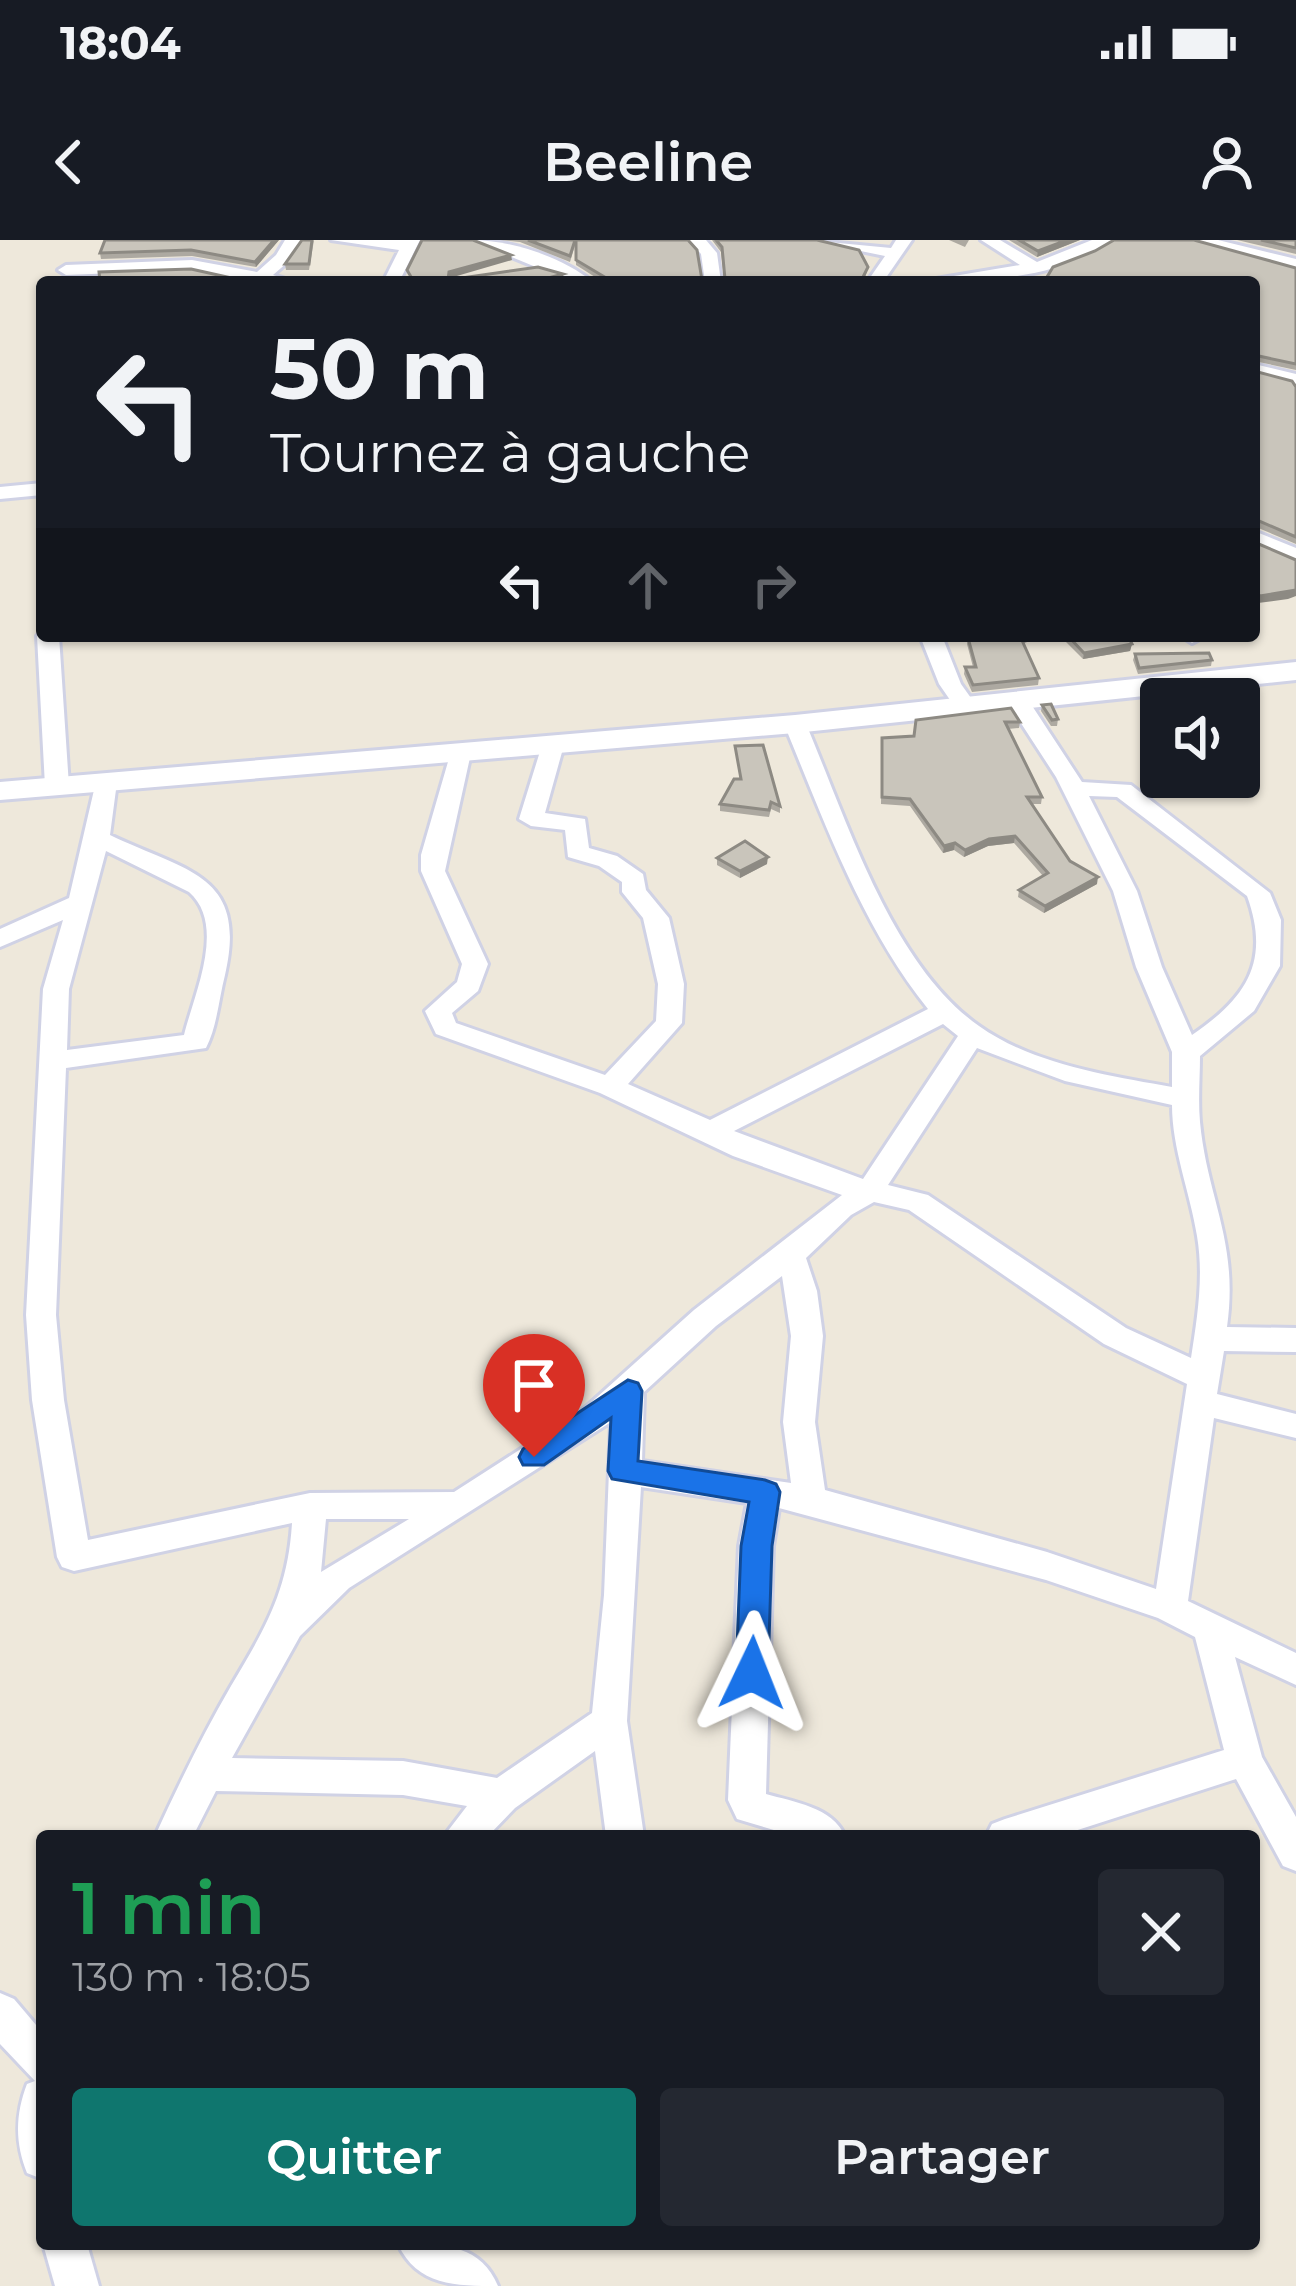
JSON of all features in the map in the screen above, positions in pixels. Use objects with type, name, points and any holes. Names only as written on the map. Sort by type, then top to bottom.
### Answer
[{"type":"street","points":[[262,276],[286,254],[293,240]]},
{"type":"street","points":[[339,240],[409,243],[394,276]]},
{"type":"street","points":[[479,240],[573,276]]},
{"type":"street","points":[[697,240],[709,253],[712,276]]},
{"type":"street","points":[[815,240],[900,246]]},
{"type":"street","points":[[989,240],[1036,268]]},
{"type":"street","points":[[995,276],[1036,268],[1106,240]]},
{"type":"street","points":[[1199,240],[1223,240]]},
{"type":"street","points":[[1199,240],[1296,264]]},
{"type":"street","points":[[66,246],[66,276],[192,265],[240,276]]},
{"type":"street","points":[[879,276],[900,246]]},
{"type":"street","points":[[505,272],[544,262]]},
{"type":"street","points":[[1260,371],[1296,380]]},
{"type":"street","points":[[0,493],[36,490]]},
{"type":"street","points":[[1260,542],[1296,544]]},
{"type":"street","points":[[1260,543],[1296,556]]},
{"type":"street","points":[[48,642],[57,786]]},
{"type":"street","points":[[934,642],[965,706]]},
{"type":"street","points":[[0,791],[795,724],[1296,670]]},
{"type":"street","points":[[1017,700],[1125,891],[1149,967],[1186,1052],[1184,1098],[1192,1158],[1213,1240],[1216,1296],[1170,1608]]},
{"type":"street","points":[[795,724],[900,952],[944,1012],[973,1034],[1082,1077],[1184,1098]]},
{"type":"street","points":[[553,745],[531,819],[577,824],[577,852],[608,861],[634,879],[634,892],[654,912],[671,984],[669,1023],[610,1087]]},
{"type":"street","points":[[460,753],[434,849],[433,871],[475,964],[469,985],[442,1003],[439,1019],[445,1028],[610,1087],[784,1166],[900,1197],[934,1211],[1200,1390],[1296,1426]]},
{"type":"street","points":[[105,782],[98,838],[56,989],[41,1315],[48,1400],[74,1557],[310,1506],[460,1505]]},
{"type":"street","points":[[1071,789],[1124,790],[1258,893],[1274,911],[1280,953],[1278,972],[1268,990],[1236,1021],[1186,1052]]},
{"type":"street","points":[[53,1061],[196,1042],[221,936],[212,899],[198,887],[98,838]]},
{"type":"street","points":[[0,939],[78,903]]},
{"type":"street","points":[[711,1131],[944,1012]]},
{"type":"street","points":[[177,1830],[243,1699],[284,1633],[337,1578],[460,1505],[628,1391],[705,1318],[790,1255],[841,1208],[869,1192],[973,1034]]},
{"type":"street","points":[[790,1255],[802,1292],[807,1336],[799,1421],[810,1499]]},
{"type":"street","points":[[1208,1340],[1296,1340]]},
{"type":"street","points":[[624,1830],[608,1721],[621,1594],[628,1391]]},
{"type":"street","points":[[623,1471],[810,1499],[1047,1566],[1170,1608],[1296,1670]]},
{"type":"street","points":[[765,1492],[756,1546],[747,1799],[750,1807],[805,1822],[817,1830]]},
{"type":"street","points":[[284,1633],[307,1562],[310,1506]]},
{"type":"street","points":[[1211,1632],[1245,1760],[1296,1854]]},
{"type":"street","points":[[470,1830],[502,1796],[608,1721]]},
{"type":"street","points":[[1024,1830],[1245,1760]]},
{"type":"street","points":[[206,1774],[384,1776],[502,1796]]},
{"type":"street","points":[[0,2013],[36,2057]]},
{"type":"street","points":[[67,2250],[77,2286]]},
{"type":"street","points":[[428,2250],[476,2286]]},
{"type":"building","points":[[105,240],[274,240],[255,262],[191,250],[100,253]]},
{"type":"building","points":[[302,240],[312,240],[309,264],[285,264]]},
{"type":"building","points":[[422,240],[473,240],[511,255],[449,272],[448,276],[410,276],[407,270]]},
{"type":"building","points":[[528,240],[575,240],[570,256]]},
{"type":"building","points":[[576,240],[688,240],[697,250],[701,276],[603,276],[576,260]]},
{"type":"building","points":[[716,240],[817,240],[859,250],[868,267],[864,276],[725,276],[722,247]]},
{"type":"building","points":[[1019,240],[1067,240],[1038,251]]},
{"type":"building","points":[[1114,240],[1194,240],[1296,268],[1296,364],[1260,356],[1260,276],[1048,276],[1053,267]]},
{"type":"building","points":[[1261,240],[1296,240],[1296,248]]},
{"type":"building","points":[[538,267],[563,274],[556,276],[476,276]]},
{"type":"building","points":[[191,269],[222,276],[99,276],[99,272]]},
{"type":"building","points":[[1260,373],[1292,381],[1296,387],[1296,537],[1260,521]]},
{"type":"building","points":[[1260,545],[1296,560],[1296,590],[1260,596]]},
{"type":"building","points":[[969,642],[1023,642],[1039,678],[973,685],[965,667],[976,667]]},
{"type":"building","points":[[1074,642],[1132,644],[1084,653]]},
{"type":"building","points":[[1209,653],[1212,660],[1139,668],[1135,654]]},
{"type":"building","points":[[1051,704],[1058,719],[1052,720],[1042,705]]},
{"type":"building","points":[[1011,708],[1020,722],[1005,722],[1042,797],[1027,797],[1070,861],[1098,877],[1045,906],[1019,890],[1048,873],[1015,836],[989,839],[965,850],[955,843],[944,846],[910,799],[882,797],[882,738],[914,736],[916,720]]},
{"type":"building","points":[[763,745],[780,806],[771,802],[769,810],[720,804],[734,779],[741,779],[735,746]]},
{"type":"building","points":[[745,841],[768,857],[740,871],[717,858]]},
{"type":"route","points":[[534,1457],[628,1391],[623,1471],[765,1492],[756,1546],[752,1673]]}]
